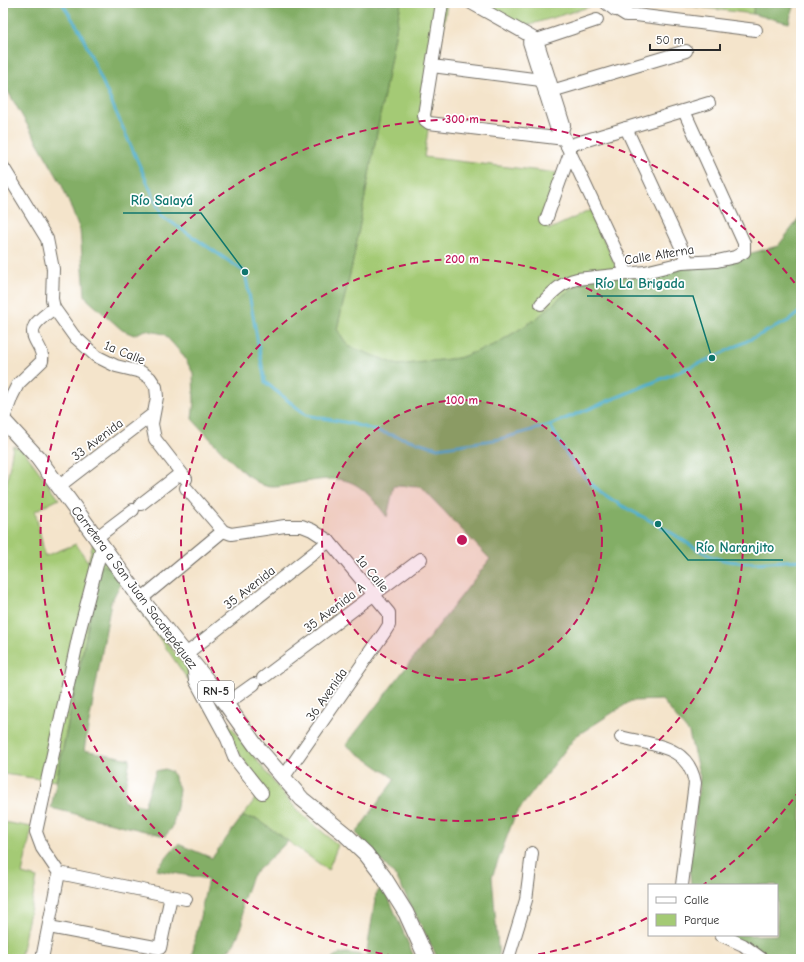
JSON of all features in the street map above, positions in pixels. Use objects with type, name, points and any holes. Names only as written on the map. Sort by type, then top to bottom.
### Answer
[{"type":"main road","name":"Carretera a San Juan Sacatepéquez","points":[[3,421],[27,445],[141,599],[226,704],[256,746],[302,799],[345,834],[366,854],[383,876],[406,913],[428,959]]},
{"type":"street","points":[[442,3],[424,115],[425,120],[429,123],[566,142],[626,128],[684,112],[709,103]]},
{"type":"street","points":[[471,3],[533,38],[549,91],[556,127],[566,142],[627,274]]},
{"type":"street","points":[[615,4],[633,6],[636,15],[756,30]]},
{"type":"street","points":[[549,91],[541,80],[530,44],[533,38],[596,20]]},
{"type":"street","points":[[549,91],[686,51]]},
{"type":"street","points":[[432,66],[541,80]]},
{"type":"street","name":"Calle Alterna","points":[[541,304],[553,291],[568,281],[627,274],[688,262],[717,261],[741,255],[745,249],[684,112]]},
{"type":"street","points":[[626,128],[688,262]]},
{"type":"street","points":[[546,220],[566,142]]},
{"type":"street","points":[[3,167],[47,239],[53,269],[52,299],[54,308],[34,326],[33,334],[41,350],[42,361],[18,384],[3,421]]},
{"type":"street","name":"1a Calle","points":[[54,308],[74,336],[96,356],[116,366],[141,372],[150,378],[156,387],[157,397],[152,424],[155,439],[223,531],[238,535],[285,526],[302,526],[312,530],[329,541],[389,613],[389,625]]},
{"type":"street","name":"33 Avenida","points":[[58,487],[153,414]]},
{"type":"street","points":[[184,480],[137,507],[99,542],[36,832],[42,848],[59,872],[186,900]]},
{"type":"street","points":[[141,599],[223,531]]},
{"type":"street","name":"35 Avenida","points":[[189,659],[329,541]]},
{"type":"street","name":"35 Avenida A","points":[[226,704],[259,681],[421,559]]},
{"type":"street","name":"36 Avenida","points":[[283,778],[389,625]]},
{"type":"street","points":[[189,659],[195,680],[227,739],[235,759],[262,794]]},
{"type":"street","points":[[621,737],[675,751],[685,758],[693,769],[695,783],[682,884]]},
{"type":"street","points":[[508,959],[526,900],[532,853]]},
{"type":"street","points":[[42,959],[59,872]]},
{"type":"street","points":[[49,926],[160,948],[171,896]]},
{"type":"street","points":[[723,936],[743,945],[762,959]]},
{"type":"green space","points":[[3,3],[401,3],[353,261],[337,329],[348,346],[398,365],[459,358],[496,344],[536,319],[567,292],[598,274],[718,262],[778,246],[801,216],[801,959],[769,959],[723,936],[778,936],[778,884],[691,884],[689,865],[700,777],[689,733],[662,700],[631,701],[576,736],[515,815],[492,877],[499,959],[438,959],[397,878],[356,833],[395,779],[346,745],[490,559],[421,487],[394,486],[387,517],[366,492],[357,485],[347,481],[325,479],[270,487],[255,481],[236,465],[192,419],[194,401],[193,373],[183,355],[164,334],[145,330],[134,335],[122,330],[88,300],[85,295],[80,230],[61,183],[3,83]]},
{"type":"green space","points":[[401,3],[447,3],[424,157],[566,174],[548,230],[591,210],[619,274],[567,292],[536,319],[496,344],[459,358],[398,365],[348,346],[337,329],[353,261]]},
{"type":"green space","points":[[486,3],[588,3],[592,6],[522,27]]},
{"type":"green space","points":[[666,3],[754,3],[753,14]]},
{"type":"green space","points":[[754,3],[794,3],[789,23],[753,14]]},
{"type":"green space","points":[[13,446],[24,451],[59,499],[35,511],[45,556],[76,544],[88,562],[93,543],[111,568],[99,573],[56,781],[3,774],[3,505]]},
{"type":"green space","points":[[102,565],[111,568],[121,583],[111,602],[84,750],[130,759],[123,801],[144,806],[156,771],[165,769],[172,772],[179,789],[177,807],[172,828],[165,836],[51,808],[99,573]]},
{"type":"green space","points":[[121,583],[276,785],[299,812],[338,845],[328,870],[257,819],[242,817],[263,788]]},
{"type":"green space","points":[[242,817],[257,819],[288,841],[252,876],[242,903],[243,924],[234,944],[220,959],[191,959],[208,879],[156,870],[178,844],[212,858]]},
{"type":"green space","points":[[3,822],[32,827],[22,874],[37,878],[20,959],[3,959]]},
{"type":"green space","points":[[382,887],[389,899],[415,959],[331,959],[343,953],[357,954],[366,957],[376,894]]},
{"type":"waterway","points":[[62,3],[80,31],[162,216],[245,272],[265,382],[306,415],[349,423],[438,448],[500,439],[550,425],[712,358],[788,321],[801,311]]},
{"type":"waterway","points":[[550,425],[569,457],[583,476],[601,492],[703,553],[719,559],[737,562],[755,563],[801,560]]},
{"type":"place","name":"Río Salayá","points":[[245,272]]},
{"type":"place","name":"Río La Brigada","points":[[712,358]]},
{"type":"place","name":"Río Naranjito","points":[[658,524]]}]
